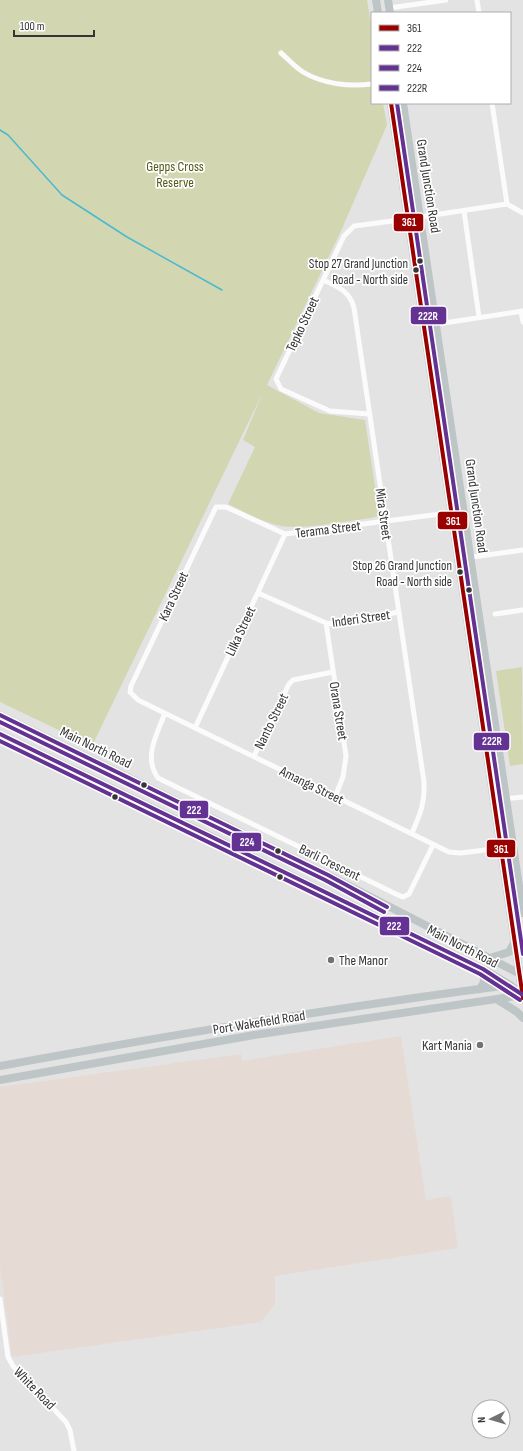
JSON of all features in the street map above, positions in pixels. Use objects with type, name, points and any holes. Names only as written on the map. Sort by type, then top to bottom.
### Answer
[{"type":"highway","points":[[376,0],[378,12]]},
{"type":"highway","name":"Grand Junction Road","points":[[391,104],[501,848],[522,979],[523,996]]},
{"type":"highway","name":"Grand Junction Road","points":[[403,104],[523,913]]},
{"type":"highway","name":"Main North Road","points":[[0,715],[335,879],[391,909],[490,958],[522,979]]},
{"type":"highway","name":"Main North Road","points":[[0,734],[483,969],[510,985],[523,996]]},
{"type":"highway","points":[[512,837],[501,848],[515,855]]},
{"type":"highway","points":[[385,921],[391,909]]},
{"type":"highway","points":[[490,958],[509,952],[515,941]]},
{"type":"highway","points":[[480,989],[484,982],[483,969]]},
{"type":"highway","name":"Port Wakefield Road","points":[[0,1066],[174,1034],[510,985],[522,979]]},
{"type":"highway","name":"Port Wakefield Road","points":[[0,1080],[175,1049],[523,996]]},
{"type":"highway","points":[[498,1000],[517,1012],[523,1018]]},
{"type":"highway","points":[[373,1004],[375,1018]]},
{"type":"highway","points":[[174,1034],[175,1049]]},
{"type":"street","points":[[389,7],[446,0]]},
{"type":"street","points":[[477,0],[479,12]]},
{"type":"street","points":[[281,53],[303,72],[326,82],[348,86],[371,84]]},
{"type":"street","points":[[492,104],[507,204]]},
{"type":"street","points":[[420,217],[507,204],[523,213]]},
{"type":"street","points":[[464,211],[479,317]]},
{"type":"street","name":"Tepko Street","points":[[369,414],[346,413],[321,408],[281,389],[277,384],[276,379],[344,236],[349,230],[360,225],[408,219]]},
{"type":"street","name":"Mira Street","points":[[323,280],[346,291],[352,299],[425,792],[423,808],[412,833]]},
{"type":"street","points":[[424,326],[522,311],[523,322]]},
{"type":"street","name":"Terama Street","points":[[221,505],[285,534],[464,511]]},
{"type":"street","name":"Kara Street","points":[[130,692],[131,686],[212,511],[216,506],[221,505]]},
{"type":"street","name":"Lilka Street","points":[[195,728],[285,534]]},
{"type":"street","points":[[458,559],[523,550]]},
{"type":"street","name":"Inderi Street","points":[[258,593],[326,623],[334,624],[399,612]]},
{"type":"street","points":[[495,614],[523,610],[523,614]]},
{"type":"street","name":"Orana Street","points":[[326,623],[346,756],[343,777],[335,797]]},
{"type":"street","name":"Nanto Street","points":[[254,756],[289,684],[293,680],[333,672]]},
{"type":"street","name":"Amanga Street","points":[[130,692],[138,700],[449,852],[461,853],[501,848]]},
{"type":"street","name":"Barli Crescent","points":[[165,713],[150,758],[151,769],[158,778],[398,896],[403,897],[409,894],[433,845]]},
{"type":"street","points":[[494,800],[523,797]]},
{"type":"street","name":"White Road","points":[[0,1303],[8,1357],[13,1366],[66,1422],[70,1430],[74,1451]]},
{"type":"shaded area","points":[[401,1036],[426,1200],[451,1196],[458,1248],[275,1276],[275,1304],[261,1322],[12,1357],[0,1267],[0,1087],[241,1054],[242,1061]]},
{"type":"green space","name":"Gepps Cross Reserve","points":[[0,0],[367,0],[371,24],[371,104],[383,104],[387,125],[341,231],[267,385],[319,413],[365,420],[379,513],[378,516],[322,525],[295,527],[273,524],[228,504],[255,447],[243,440],[263,392],[92,746],[0,702]]},
{"type":"green space","points":[[522,667],[523,764],[510,766],[496,671]]},
{"type":"waterway","points":[[0,130],[8,135],[62,195],[127,237],[222,290]]},
{"type":"transit line","name":"361","points":[[391,104],[523,998]]},
{"type":"transit line","name":"222R","points":[[397,104],[523,954]]},
{"type":"transit line","name":"222","points":[[0,715],[328,875],[387,907]]},
{"type":"transit line","name":"224","points":[[0,722],[325,880],[384,912]]},
{"type":"transit line","name":"222","points":[[0,734],[483,969],[523,995]]},
{"type":"transit line","name":"224","points":[[0,741],[480,974],[520,1000]]},
{"type":"place","name":"Stop 27 Grand Junction Road - North side","points":[[416,270]]},
{"type":"place","name":"Stop 26 Grand Junction Road - North side","points":[[460,572]]},
{"type":"place","name":"The Manor","points":[[331,960]]},
{"type":"place","name":"Kart Mania","points":[[480,1045]]}]
